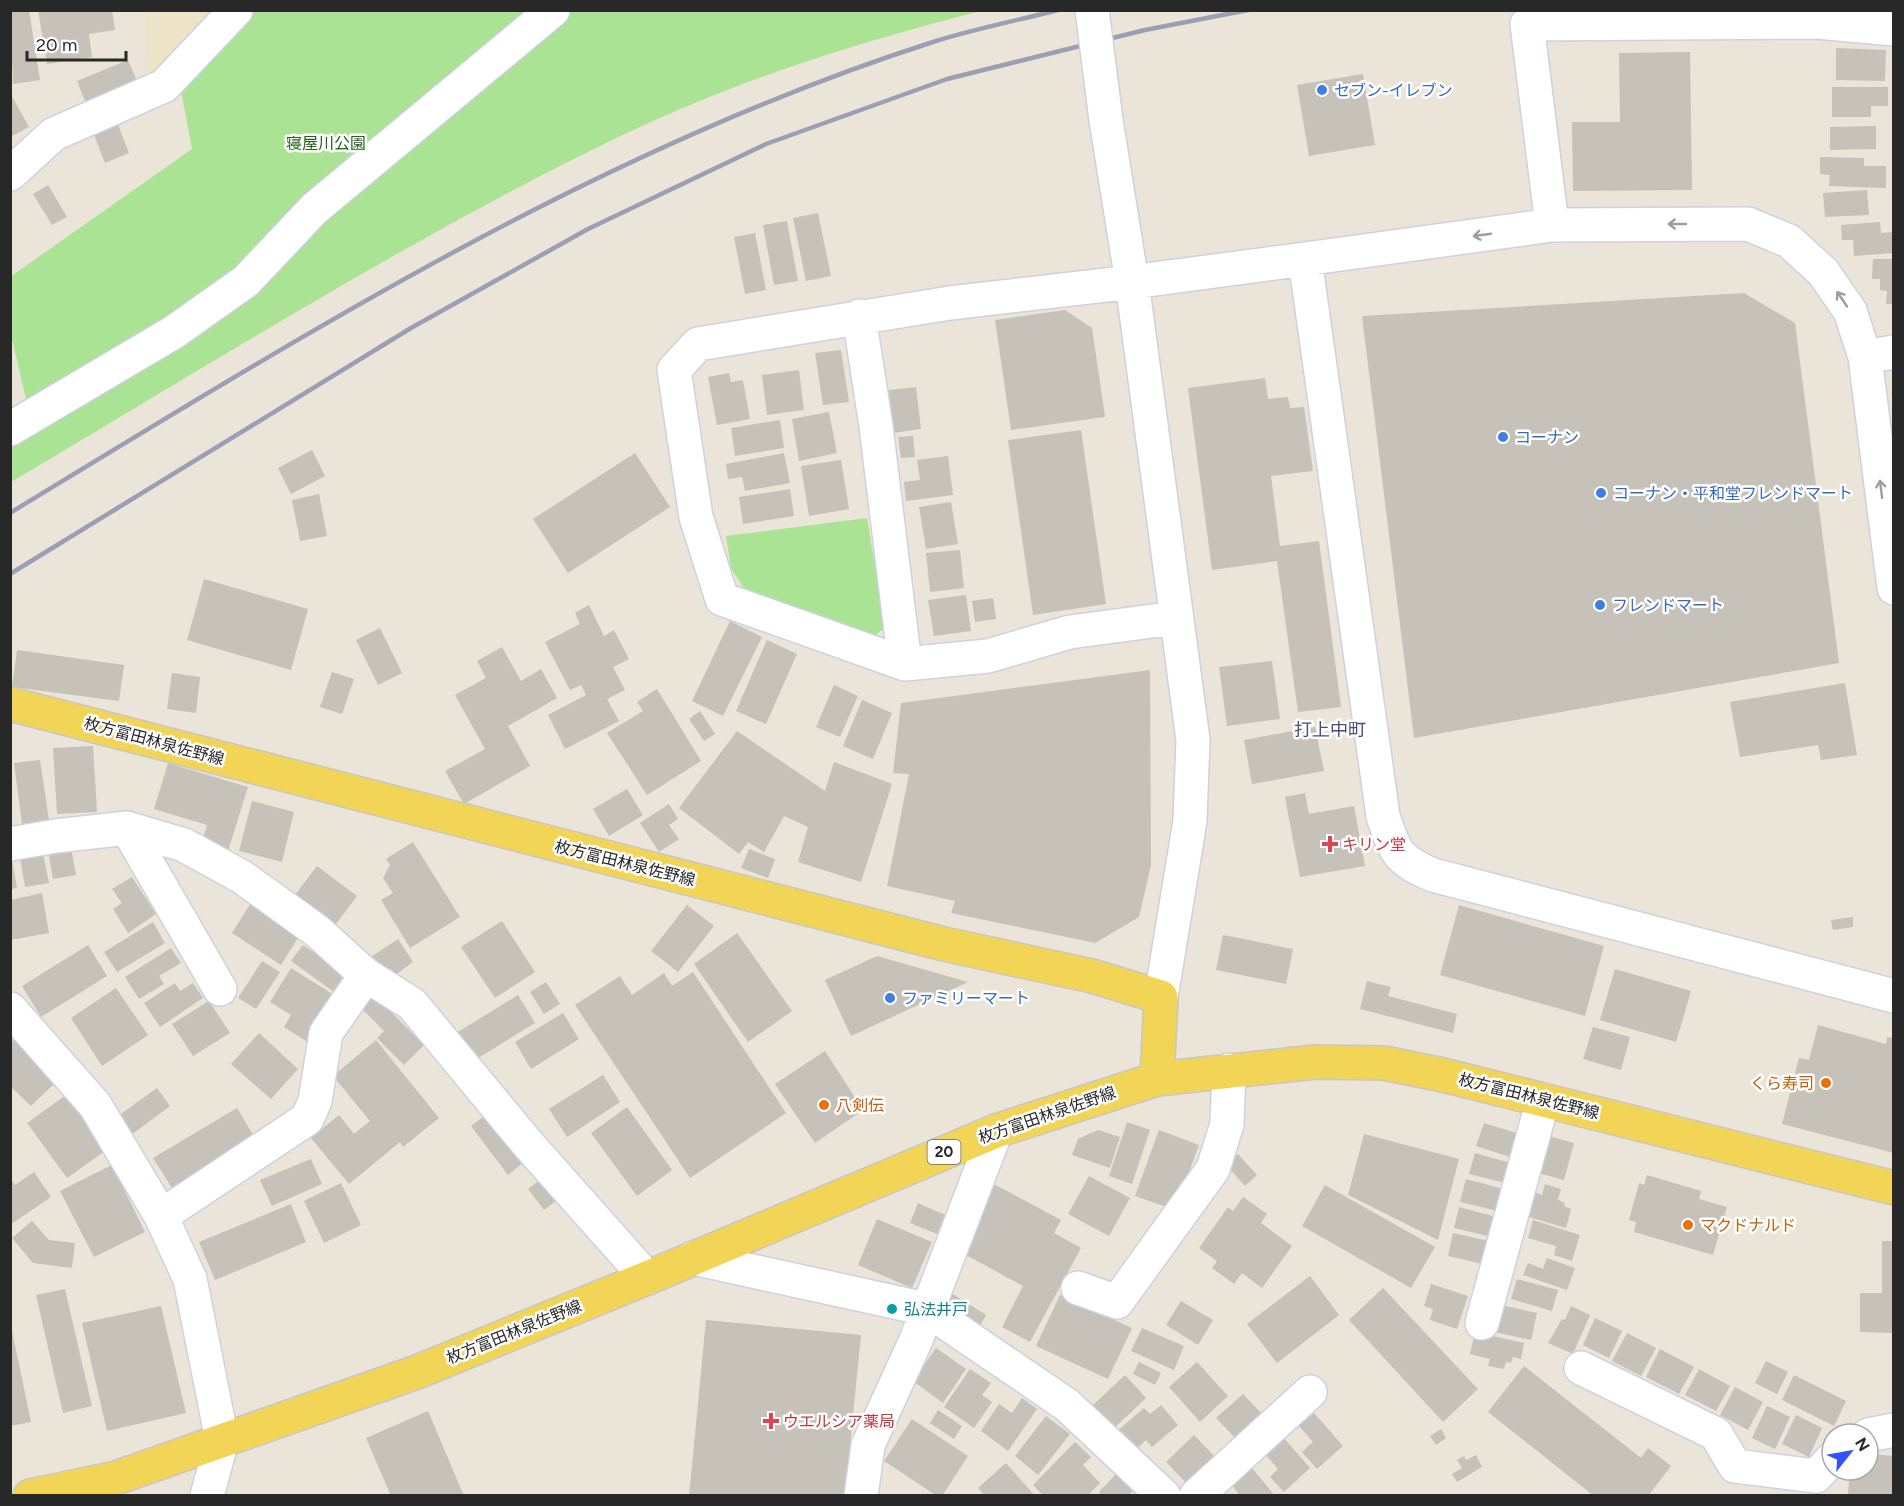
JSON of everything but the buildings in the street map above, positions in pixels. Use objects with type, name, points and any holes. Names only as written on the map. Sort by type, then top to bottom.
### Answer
[{"type":"main road","name":"枚方富田林泉佐野線","points":[[10,704],[932,941],[1092,976],[1161,997]]},
{"type":"main road","points":[[1157,1079],[1161,997]]},
{"type":"main road","name":"枚方富田林泉佐野線","points":[[30,1496],[116,1478],[417,1372],[996,1131],[1157,1079],[1314,1062],[1384,1063],[1543,1100],[1893,1188]]},
{"type":"street","points":[[10,174],[54,134],[164,86],[236,10]]},
{"type":"street","points":[[10,429],[174,332],[246,281],[314,209],[554,10]]},
{"type":"street","points":[[1092,10],[1106,120],[1132,282],[1192,740],[1190,821],[1161,997]]},
{"type":"street","points":[[1552,225],[1527,24],[1817,22],[1893,29]]},
{"type":"street","points":[[1175,618],[1070,632],[988,656],[905,664],[722,599],[696,517],[674,370],[698,344],[950,303],[1132,282],[1552,225],[1748,224],[1789,241],[1823,272],[1879,354],[1893,588]]},
{"type":"street","points":[[1305,259],[1383,816],[1391,842],[1407,864],[1433,875],[1893,996]]},
{"type":"street","points":[[859,316],[876,426],[905,664]]},
{"type":"street","points":[[10,844],[127,828],[184,845],[242,877],[317,931],[366,975],[412,1004],[528,1144],[647,1278]]},
{"type":"street","points":[[127,828],[220,989]]},
{"type":"street","points":[[161,1216],[307,1119],[315,1101],[326,1033],[366,975]]},
{"type":"street","points":[[10,1009],[95,1105],[161,1216],[190,1279],[222,1440],[207,1496]]},
{"type":"street","points":[[1078,1288],[1117,1302],[1213,1169],[1227,1124],[1229,1070]]},
{"type":"street","points":[[1482,1323],[1543,1100]]},
{"type":"street","points":[[861,1496],[868,1445],[916,1340],[996,1131]]},
{"type":"street","points":[[693,1258],[926,1309],[1067,1405],[1164,1496]]},
{"type":"street","points":[[1581,1368],[1716,1434],[1735,1466],[1816,1476],[1820,1472]]},
{"type":"street","points":[[1196,1496],[1310,1392]]},
{"type":"shaded area","points":[[145,10],[218,11],[149,80]]},
{"type":"green space","name":"寝屋川公園","points":[[251,11],[981,11],[847,48],[759,78],[631,131],[551,170],[395,255],[11,482],[11,408],[26,399],[11,335],[10,277],[192,149],[179,80]]},
{"type":"green space","points":[[867,518],[885,628],[865,642],[743,587],[731,568],[726,536]]},
{"type":"railway","points":[[10,513],[232,378],[345,313],[573,190],[690,135],[810,85],[948,37],[1058,10]]},
{"type":"railway","points":[[10,574],[411,328],[588,229],[766,144],[947,79],[1145,30],[1248,10]]},
{"type":"place","name":"セブン-イレブン","points":[[1322,90]]},
{"type":"place","name":"コーナン","points":[[1503,437]]},
{"type":"place","name":"コーナン・平和堂フレンドマート","points":[[1601,493]]},
{"type":"place","name":"フレンドマート","points":[[1600,605]]},
{"type":"place","name":"キリン堂","points":[[1330,844]]},
{"type":"place","name":"ファミリーマート","points":[[890,998]]},
{"type":"place","name":"くら寿司","points":[[1826,1083]]},
{"type":"place","name":"八剣伝","points":[[824,1105]]},
{"type":"place","name":"マクドナルド","points":[[1688,1225]]},
{"type":"place","name":"弘法井戸","points":[[892,1309]]},
{"type":"place","name":"ウエルシア薬局","points":[[771,1421]]},
{"type":"district","name":"打上中町","points":[[1330,730]]}]
